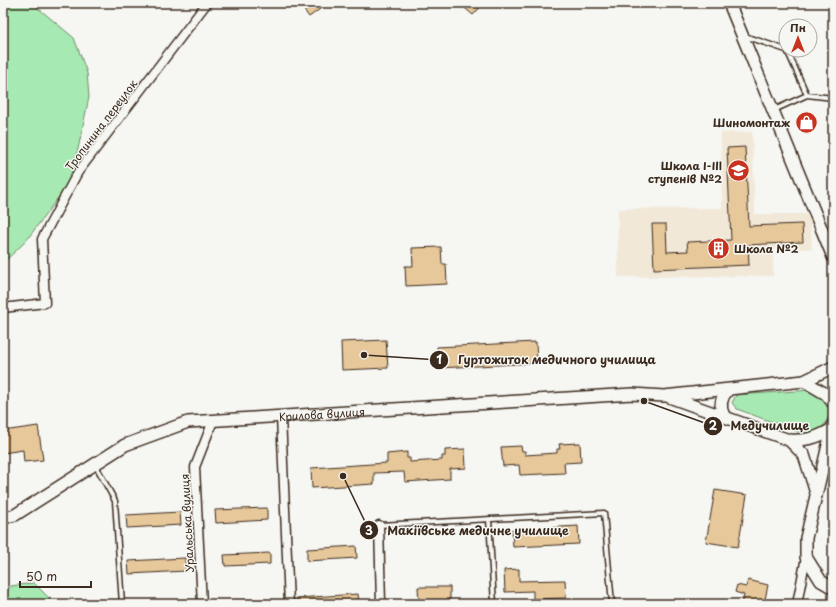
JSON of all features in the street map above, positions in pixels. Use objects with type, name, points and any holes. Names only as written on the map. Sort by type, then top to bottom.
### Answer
[{"type":"main road","points":[[729,3],[833,257]]},
{"type":"main road","points":[[664,396],[804,381],[833,367]]},
{"type":"main road","points":[[804,381],[826,394],[833,403]]},
{"type":"main road","points":[[724,416],[721,410],[723,396],[728,390]]},
{"type":"main road","name":"Крилова вулиця","points":[[3,518],[15,515],[126,445],[188,422],[632,394],[664,396]]},
{"type":"main road","points":[[664,396],[789,440],[804,441],[818,437],[832,427]]},
{"type":"main road","points":[[832,427],[831,448],[816,494],[806,538],[806,557],[821,581],[833,588]]},
{"type":"main road","points":[[789,440],[804,455],[816,494]]},
{"type":"street","name":"Тропинина переулок","points":[[3,308],[45,303],[42,239],[74,178],[207,3]]},
{"type":"street","points":[[281,416],[289,604]]},
{"type":"street","name":"Уральська вулиця","points":[[202,604],[195,467],[212,421]]},
{"type":"street","points":[[379,525],[381,604]]},
{"type":"street","points":[[797,604],[806,557]]},
{"type":"lane","points":[[743,36],[778,47]]},
{"type":"lane","points":[[792,58],[807,95]]},
{"type":"lane","points":[[774,110],[807,95],[833,98]]},
{"type":"lane","points":[[95,464],[115,501],[122,604]]},
{"type":"lane","points":[[379,525],[604,513],[612,604]]},
{"type":"lane","points":[[489,519],[494,604]]},
{"type":"shaded area","name":"Школа I-III ступенів №2","points":[[752,132],[755,214],[810,214],[812,249],[773,248],[773,276],[618,277],[618,209],[722,208],[721,133]]},
{"type":"green space","points":[[3,3],[32,3],[74,38],[87,73],[89,97],[74,168],[63,191],[26,241],[3,263]]},
{"type":"green space","points":[[812,390],[821,394],[825,398],[829,411],[826,422],[822,427],[811,433],[804,434],[737,409],[732,403],[736,395]]},
{"type":"green space","points":[[34,583],[50,599],[48,604],[3,604],[3,596],[11,586]]},
{"type":"building","points":[[299,3],[315,3],[320,9],[309,17]]},
{"type":"building","points":[[459,3],[484,3],[473,15]]},
{"type":"building","points":[[745,147],[749,226],[802,224],[803,242],[748,245],[749,265],[654,269],[652,224],[666,224],[667,252],[688,251],[687,242],[731,240],[727,148]]},
{"type":"building","points":[[441,247],[442,264],[446,264],[447,284],[406,286],[405,266],[413,266],[412,248]]},
{"type":"building","points":[[386,340],[388,368],[342,370],[341,342]]},
{"type":"building","points":[[536,342],[537,363],[438,368],[437,347]]},
{"type":"building","points":[[38,426],[43,460],[24,462],[23,450],[3,453],[3,431]]},
{"type":"building","points":[[580,443],[581,462],[564,463],[565,473],[520,475],[519,465],[503,466],[501,447],[521,446],[522,451],[525,451],[525,455],[557,453],[557,449],[560,449],[559,444]]},
{"type":"building","points":[[465,449],[466,468],[450,469],[450,479],[405,482],[404,472],[374,473],[374,484],[312,488],[311,468],[387,463],[387,454],[407,452],[407,458],[410,458],[410,462],[442,460],[442,456],[445,456],[445,450]]},
{"type":"building","points":[[715,490],[747,495],[738,547],[706,542]]},
{"type":"building","points":[[267,508],[267,520],[216,523],[215,510]]},
{"type":"building","points":[[180,512],[181,525],[127,528],[126,515]]},
{"type":"building","points":[[578,526],[579,544],[513,547],[512,530]]},
{"type":"building","points":[[356,546],[357,558],[307,561],[307,549]]},
{"type":"building","points":[[270,553],[270,564],[225,566],[224,555]]},
{"type":"building","points":[[185,558],[186,571],[129,574],[128,561]]},
{"type":"building","points":[[519,569],[519,581],[565,580],[566,598],[533,599],[533,591],[505,592],[504,570]]},
{"type":"building","points":[[748,580],[768,585],[764,604],[742,604],[744,595],[735,592],[737,585],[746,587]]},
{"type":"building","points":[[418,587],[450,587],[450,602],[419,603]]},
{"type":"building","points":[[358,594],[359,604],[297,604],[297,598]]},
{"type":"railway","points":[[829,3],[833,8]]},
{"type":"place","name":"Шиномонтаж","points":[[806,122]]},
{"type":"place","name":"Школа I-III ступенів №2","points":[[738,171]]},
{"type":"place","name":"Школа №2","points":[[718,248]]},
{"type":"place","name":"Гуртожиток медичного училища","points":[[364,355]]},
{"type":"place","name":"Медучилище","points":[[644,401]]},
{"type":"place","name":"Макіївське медичне училище","points":[[343,476]]}]
